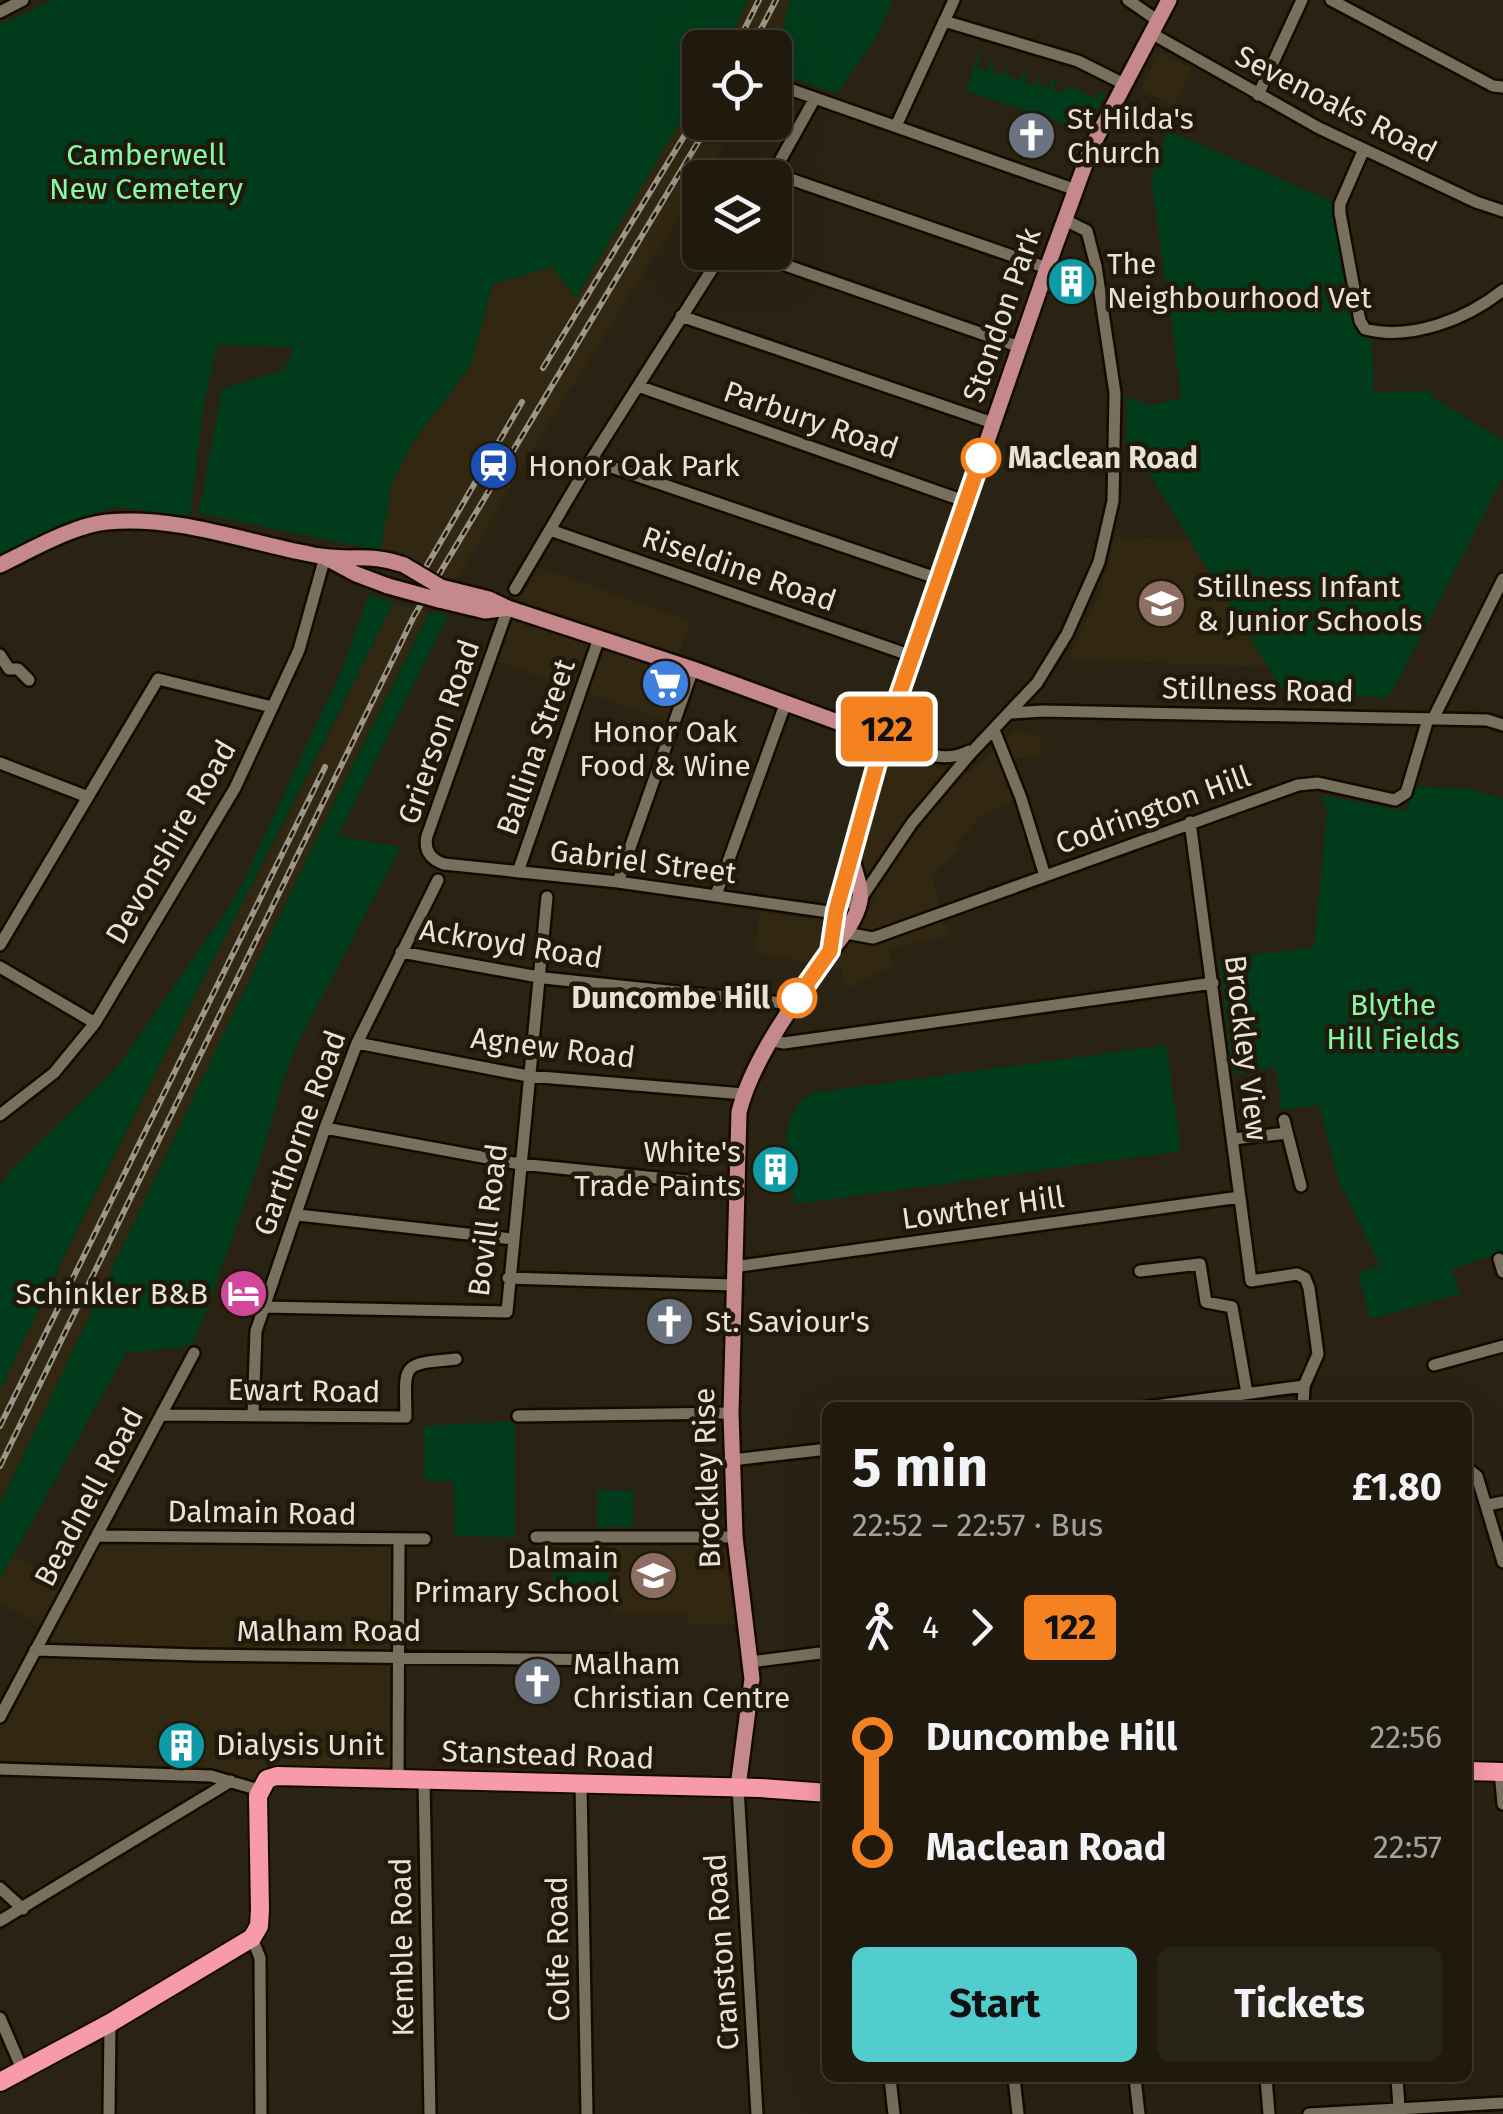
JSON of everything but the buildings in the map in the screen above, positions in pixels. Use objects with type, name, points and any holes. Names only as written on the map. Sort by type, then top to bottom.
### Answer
[{"type":"highway","points":[[1472,1771],[1501,1771]]},
{"type":"highway","name":"Stanstead Road","points":[[263,1785],[278,1776],[738,1787],[822,1794]]},
{"type":"highway","points":[[0,2082],[252,1938],[260,1910],[263,1785]]},
{"type":"main road","name":"Stondon Park","points":[[830,951],[848,896],[852,859],[884,738],[1047,268],[1091,148],[1169,0]]},
{"type":"main road","points":[[0,565],[52,540],[104,522],[193,527],[324,557],[366,556],[404,565],[440,594]]},
{"type":"main road","points":[[324,557],[388,586],[489,599],[884,738]]},
{"type":"main road","points":[[830,951],[846,933],[848,896]]},
{"type":"main road","name":"Brockley Rise","points":[[738,1787],[752,1695],[735,1538],[730,1412],[739,1112],[744,1094],[793,1004],[830,951]]},
{"type":"street","points":[[0,12],[23,0]]},
{"type":"street","points":[[896,126],[954,0]]},
{"type":"street","name":"Sevenoaks Road","points":[[1128,0],[1154,27],[1258,95],[1476,202],[1503,210]]},
{"type":"street","points":[[1258,95],[1302,0]]},
{"type":"street","points":[[1331,0],[1494,86],[1503,87]]},
{"type":"street","points":[[944,22],[1078,62],[1124,84]]},
{"type":"street","points":[[792,90],[1076,190]]},
{"type":"street","points":[[781,160],[815,98]]},
{"type":"street","points":[[1364,149],[1340,204],[1340,213],[1360,322],[1365,329],[1374,332],[1431,327],[1462,316],[1503,290]]},
{"type":"street","points":[[792,183],[1047,268]]},
{"type":"street","points":[[848,896],[944,783],[1037,683],[1067,634],[1099,562],[1113,501],[1115,393],[1087,231],[1065,220]]},
{"type":"street","points":[[792,267],[1020,347]]},
{"type":"street","points":[[515,589],[711,270]]},
{"type":"street","points":[[682,316],[993,423]]},
{"type":"street","name":"Parbury Road","points":[[638,386],[966,502]]},
{"type":"street","points":[[591,460],[939,579]]},
{"type":"street","name":"Riseldine Road","points":[[550,530],[912,656]]},
{"type":"street","name":"Devonshire Road","points":[[0,1114],[54,1073],[95,1023],[235,788],[299,650],[324,557]]},
{"type":"street","name":"Codrington Hill","points":[[846,933],[873,938],[1307,783],[1395,800],[1406,793],[1430,719],[1503,580]]},
{"type":"street","name":"Grierson Road","points":[[444,864],[428,853],[427,836],[508,608]]},
{"type":"street","name":"Ballina Street","points":[[518,872],[600,638]]},
{"type":"street","points":[[0,655],[10,668],[18,669],[29,680]]},
{"type":"street","points":[[618,882],[693,669]]},
{"type":"street","points":[[0,945],[158,679],[272,707]]},
{"type":"street","points":[[1037,683],[1034,696],[1048,711]]},
{"type":"street","points":[[716,895],[786,702]]},
{"type":"street","name":"Stillness Road","points":[[1012,713],[1487,720],[1503,725]]},
{"type":"street","points":[[994,730],[1021,798],[1045,876]]},
{"type":"street","points":[[884,738],[941,759],[957,757],[978,747]]},
{"type":"street","points":[[941,759],[946,768],[944,783]]},
{"type":"street","points":[[0,763],[88,797]]},
{"type":"street","name":"Brockley View","points":[[1190,822],[1251,1281],[1297,1274],[1310,1288],[1319,1342],[1304,1386]]},
{"type":"street","name":"Gabriel Street","points":[[444,864],[716,895],[848,896]]},
{"type":"street","name":"Garthorne Road","points":[[252,1415],[254,1351],[264,1307],[325,1128],[357,1043],[438,880]]},
{"type":"street","name":"Bovill Road","points":[[264,1307],[507,1312],[547,898]]},
{"type":"street","name":"Ackroyd Road","points":[[401,952],[538,977],[793,1004]]},
{"type":"street","points":[[0,968],[95,1023]]},
{"type":"street","points":[[773,1041],[784,1044],[1213,983]]},
{"type":"street","name":"Agnew Road","points":[[357,1043],[528,1076],[744,1094]]},
{"type":"street","points":[[1233,1139],[1286,1127],[1301,1186]]},
{"type":"street","points":[[325,1128],[520,1164],[736,1186]]},
{"type":"street","name":"Lowther Hill","points":[[734,1268],[1240,1197]]},
{"type":"street","points":[[298,1216],[512,1239]]},
{"type":"street","points":[[1140,1272],[1200,1264],[1206,1302],[1232,1307],[1247,1393]]},
{"type":"street","points":[[508,1278],[732,1286]]},
{"type":"street","points":[[1434,1364],[1503,1346]]},
{"type":"street","name":"Beadnell Road","points":[[0,1716],[194,1353]]},
{"type":"street","name":"Ewart Road","points":[[162,1415],[406,1417],[409,1367],[418,1362],[456,1359]]},
{"type":"street","points":[[1217,1402],[1247,1393],[1304,1386],[1303,1402]]},
{"type":"street","points":[[518,1416],[730,1412]]},
{"type":"street","points":[[732,1460],[822,1450]]},
{"type":"street","points":[[1472,1472],[1488,1506],[1503,1562]]},
{"type":"street","points":[[1488,1506],[1503,1502]]},
{"type":"street","name":"Dalmain Road","points":[[98,1536],[425,1539]]},
{"type":"street","points":[[536,1538],[735,1538]]},
{"type":"street","points":[[398,1778],[399,1539]]},
{"type":"street","name":"Malham Road","points":[[35,1650],[208,1656],[622,1660]]},
{"type":"street","points":[[750,1662],[822,1653]]},
{"type":"street","name":"Stanstead Road","points":[[0,1769],[170,1773],[263,1785]]},
{"type":"street","points":[[1501,1771],[1503,1804]]},
{"type":"street","name":"Kemble Road","points":[[424,1779],[430,2114]]},
{"type":"street","points":[[0,1922],[230,1780]]},
{"type":"street","name":"Colfe Road","points":[[581,1784],[586,2114]]},
{"type":"street","name":"Cranston Road","points":[[738,1787],[757,2114]]},
{"type":"street","points":[[0,1888],[22,1909]]},
{"type":"street","points":[[252,1938],[260,1958],[261,2114]]},
{"type":"street","points":[[0,2018],[22,2069]]},
{"type":"street","points":[[109,2114],[110,2022]]},
{"type":"street","points":[[890,2082],[894,2114]]},
{"type":"street","points":[[1014,2082],[1018,2114]]},
{"type":"street","points":[[1135,2082],[1139,2114]]},
{"type":"street","points":[[1266,2082],[1269,2114]]},
{"type":"street","points":[[1397,2082],[1399,2107]]},
{"type":"street","points":[[1308,2114],[1503,2103]]},
{"type":"shaded area","points":[[748,0],[790,0],[782,30],[733,30]]},
{"type":"shaded area","points":[[1161,51],[1190,68],[1173,106],[1140,89]]},
{"type":"shaded area","points":[[682,118],[682,140],[727,140],[715,160],[682,160],[682,212],[519,471],[460,576],[441,581],[381,551],[391,485],[411,445],[470,366],[493,284],[552,266],[576,297]]},
{"type":"shaded area","name":"Stillness Infant & Junior Schools","points":[[1115,537],[1189,539],[1268,667],[1068,659],[1101,589]]},
{"type":"shaded area","points":[[539,567],[690,621],[674,668],[685,673],[666,721],[496,661],[523,594]]},
{"type":"shaded area","points":[[393,603],[429,612],[319,833],[0,1504],[0,1390]]},
{"type":"shaded area","points":[[1017,729],[1042,739],[1039,759],[1017,758],[1004,769],[1013,801],[979,816],[956,845],[959,849],[932,875],[949,936],[889,948],[892,967],[847,988],[840,968],[754,953],[760,912],[860,926],[875,895],[860,859],[889,751],[964,776]]},
{"type":"shaded area","points":[[98,1536],[399,1539],[395,1779],[231,1781],[0,1769],[0,1717],[35,1650],[39,1625],[0,1604],[0,1580],[13,1556],[63,1581]]},
{"type":"shaded area","name":"Dalmain Primary School","points":[[609,1545],[725,1547],[735,1624],[689,1624],[688,1614],[614,1613],[613,1599],[580,1598],[580,1552],[609,1552]]},
{"type":"green space","name":"Camberwell New Cemetery","points":[[54,0],[749,0],[733,30],[682,30],[682,118],[576,298],[552,267],[493,284],[470,366],[411,445],[391,485],[381,551],[199,513],[222,389],[284,370],[294,347],[217,345],[203,409],[190,516],[115,507],[75,520],[0,557],[0,24]]},
{"type":"green space","points":[[790,0],[893,0],[878,34],[837,94],[792,78],[792,30],[782,30]]},
{"type":"green space","points":[[979,46],[978,68],[988,71],[991,61],[995,62],[992,72],[1003,75],[1008,66],[1007,76],[1020,80],[1023,72],[1027,72],[1024,82],[1034,85],[1039,76],[1039,86],[1049,89],[1052,80],[1057,81],[1053,90],[1062,93],[1067,84],[1068,90],[1071,87],[1096,99],[1100,92],[1105,95],[1094,115],[1079,108],[1070,126],[967,91]]},
{"type":"green space","points":[[1169,131],[1336,203],[1335,216],[1355,323],[1360,333],[1372,340],[1374,392],[1432,391],[1431,396],[1503,441],[1503,477],[1386,698],[1282,690],[1142,462],[1126,462],[1127,397],[1150,405],[1182,398],[1151,179]]},
{"type":"green space","points":[[369,594],[393,603],[0,1390],[0,1185],[119,1065],[237,895],[343,667]]},
{"type":"green space","points":[[429,612],[449,614],[338,836],[401,847],[296,1046],[260,1161],[195,1340],[188,1346],[126,1353],[0,1579],[0,1504],[319,833]]},
{"type":"green space","name":"Blythe Hill Fields","points":[[1414,786],[1471,789],[1503,799],[1503,1252],[1452,1269],[1460,1294],[1370,1319],[1358,1272],[1380,1266],[1338,1179],[1319,1105],[1282,1110],[1276,1068],[1233,1074],[1219,960],[1314,947],[1327,813],[1322,795],[1406,811]]},
{"type":"green space","points":[[1166,1045],[1181,1151],[795,1204],[787,1158],[788,1128],[800,1103],[813,1093]]},
{"type":"green space","points":[[515,1421],[515,1538],[455,1535],[454,1482],[424,1480],[424,1426]]},
{"type":"green space","points":[[597,1490],[633,1491],[633,1527],[597,1527]]},
{"type":"green space","points":[[609,1552],[609,1598],[552,1597],[553,1557]]},
{"type":"railway","points":[[744,30],[759,0]]},
{"type":"railway","points":[[760,30],[776,0]]},
{"type":"railway","points":[[543,368],[682,140]]},
{"type":"railway","points":[[0,1466],[414,616],[699,140]]},
{"type":"railway","points":[[419,579],[522,402]]},
{"type":"railway","points":[[0,1426],[325,767]]},
{"type":"bus line","name":"122","points":[[797,998],[830,951],[836,911],[884,738],[981,458]]},
{"type":"place","name":"St Hilda's Church","points":[[1032,136]]},
{"type":"place","name":"The Neighbourhood Vet","points":[[1072,281]]},
{"type":"place","name":"Maclean Road","points":[[981,458]]},
{"type":"place","name":"Honor Oak Park","points":[[493,466]]},
{"type":"place","name":"Stillness Infant & Junior Schools","points":[[1162,604]]},
{"type":"place","name":"Honor Oak Food & Wine","points":[[665,683]]},
{"type":"place","name":"Duncombe Hill","points":[[797,998]]},
{"type":"place","name":"White's Trade Paints","points":[[776,1169]]},
{"type":"place","name":"Schinkler B&B","points":[[243,1294]]},
{"type":"place","name":"St. Saviour's","points":[[670,1322]]},
{"type":"place","name":"Dalmain Primary School","points":[[654,1575]]},
{"type":"place","name":"Malham Christian Centre","points":[[538,1681]]},
{"type":"place","name":"Dialysis Unit","points":[[181,1745]]}]
